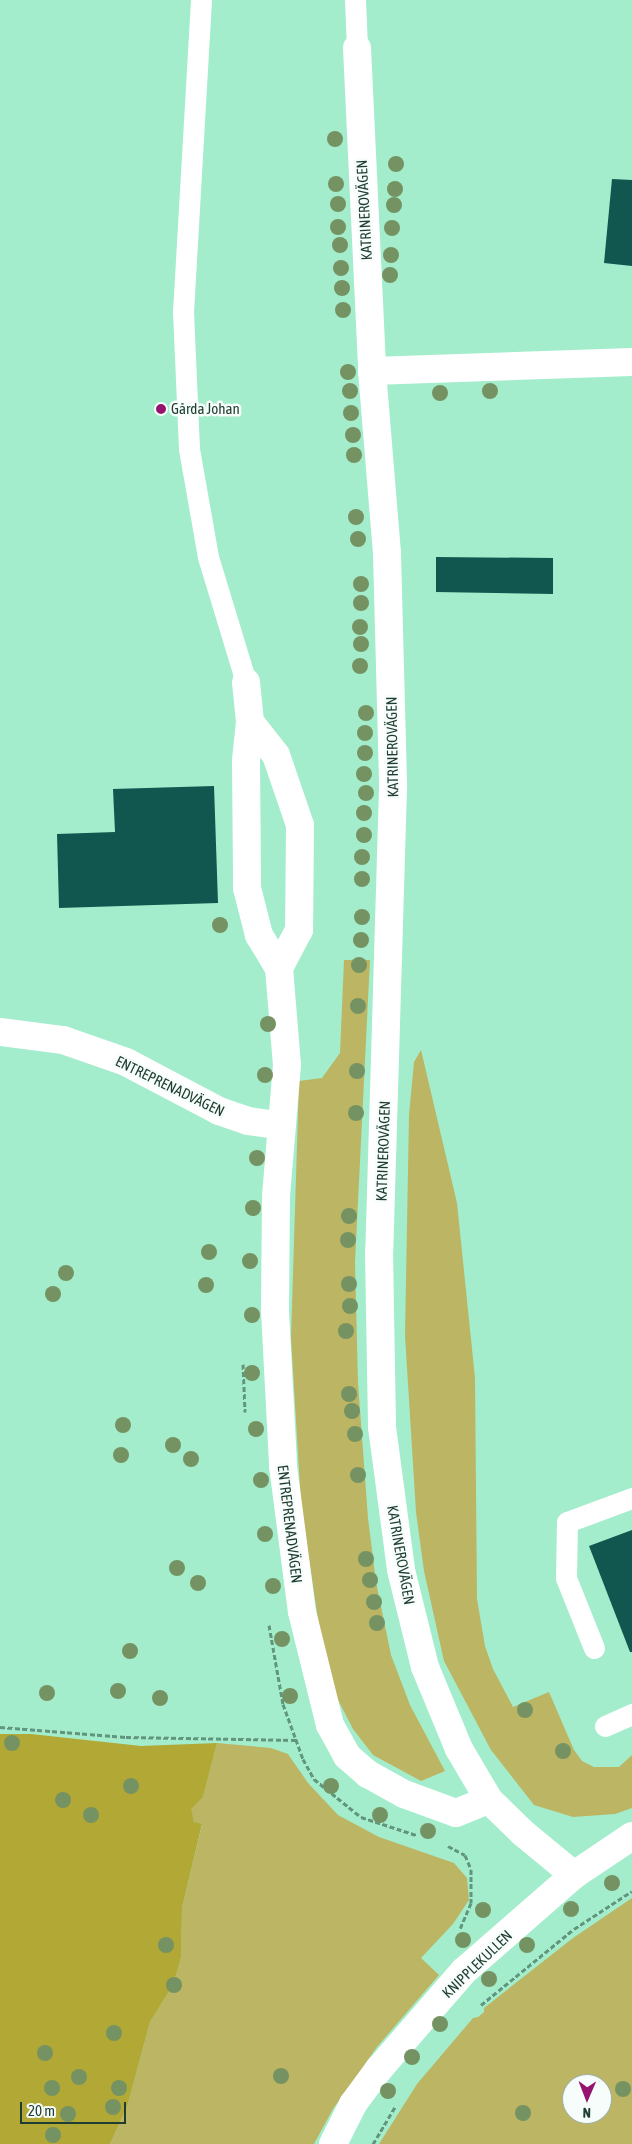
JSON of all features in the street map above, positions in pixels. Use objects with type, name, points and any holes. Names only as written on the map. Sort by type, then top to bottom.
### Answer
[{"type":"street","name":"KATRINEROVÄGEN","points":[[357,48],[372,371],[387,553],[393,788],[379,1252],[382,1428],[401,1570],[425,1667],[459,1749],[489,1800],[523,1833],[574,1875]]},
{"type":"street","points":[[372,371],[632,362]]},
{"type":"street","name":"ENTREPRENADVÄGEN","points":[[246,682],[250,722],[246,761],[247,888],[259,935],[279,968],[287,1064],[276,1196],[278,1407],[290,1536],[302,1612],[330,1726],[347,1756],[368,1774],[404,1794],[456,1813],[489,1800]]},
{"type":"street","points":[[250,722],[276,755],[300,825],[299,930],[279,968]]},
{"type":"street","name":"ENTREPRENADVÄGEN","points":[[0,1032],[63,1040],[126,1062],[218,1112],[248,1122],[282,1126]]},
{"type":"street","name":"KNIPPLEKULLEN","points":[[333,2144],[353,2104],[379,2069],[464,1972],[574,1875],[632,1836]]},
{"type":"lane","points":[[201,0],[183,311],[189,449],[208,557],[246,682]]},
{"type":"lane","points":[[355,0],[357,48]]},
{"type":"lane","points":[[594,1648],[566,1578],[567,1522],[632,1498]]},
{"type":"lane","points":[[605,1726],[632,1714]]},
{"type":"path","points":[[0,1727],[126,1737],[296,1740]]},
{"type":"path","points":[[477,2008],[574,1929],[632,1892]]},
{"type":"path","points":[[373,2144],[398,2102]]},
{"type":"shaded area","points":[[344,960],[370,960],[355,1262],[358,1383],[368,1518],[376,1582],[391,1655],[410,1705],[445,1771],[421,1781],[373,1755],[353,1729],[337,1698],[321,1640],[301,1504],[291,1338],[299,1081],[322,1078],[340,1053]]},
{"type":"shaded area","points":[[421,1050],[457,1203],[475,1378],[477,1599],[485,1646],[493,1669],[513,1707],[549,1692],[574,1750],[582,1761],[594,1767],[619,1767],[632,1755],[632,1808],[615,1814],[573,1817],[534,1805],[491,1750],[444,1661],[424,1571],[416,1512],[405,1336],[409,1115],[414,1062]]},
{"type":"shaded area","points":[[0,1734],[31,1734],[141,1746],[217,1743],[203,1797],[191,1809],[194,1822],[202,1824],[182,1908],[181,1958],[173,1985],[150,2022],[127,2107],[110,2144],[0,2144]]},
{"type":"shaded area","points":[[217,1743],[271,1748],[288,1754],[308,1783],[338,1815],[379,1837],[454,1863],[467,1878],[469,1900],[453,1924],[421,1958],[439,1975],[377,2047],[333,2109],[314,2144],[110,2144],[127,2107],[150,2022],[173,1985],[181,1958],[182,1908],[202,1825],[194,1822],[190,1809],[203,1797]]},
{"type":"shaded area","points":[[632,1898],[632,2144],[379,2144],[417,2084],[473,2018],[478,2017],[484,2012],[484,2008],[573,1938]]},
{"type":"building","points":[[612,179],[632,180],[632,266],[604,263]]},
{"type":"building","points":[[436,557],[553,558],[553,594],[436,592]]},
{"type":"building","points":[[214,786],[218,903],[59,908],[57,834],[115,832],[113,789]]},
{"type":"building","points":[[632,1530],[632,1652],[630,1652],[589,1546]]},
{"type":"place","name":"Gårda Johan","points":[[161,409]]}]
